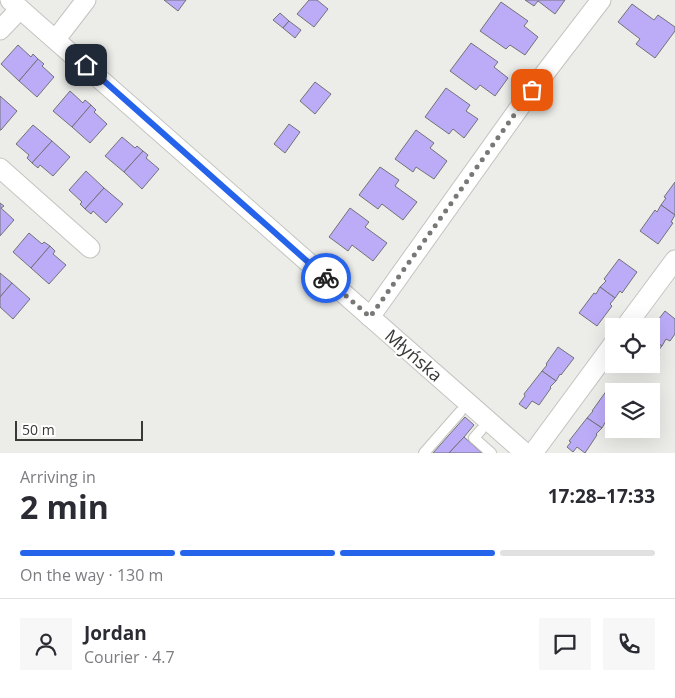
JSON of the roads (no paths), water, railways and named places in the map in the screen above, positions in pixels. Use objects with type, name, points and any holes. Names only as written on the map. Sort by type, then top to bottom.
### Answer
[{"type":"street","points":[[56,39],[86,0]]},
{"type":"street","points":[[370,317],[532,90],[601,0]]},
{"type":"street","points":[[0,30],[15,4]]},
{"type":"street","name":"Młyńska","points":[[15,4],[525,453]]},
{"type":"street","points":[[0,168],[90,248]]},
{"type":"street","points":[[632,318],[675,260]]},
{"type":"street","points":[[533,453],[605,355]]},
{"type":"lane","points":[[424,453],[460,412]]},
{"type":"lane","points":[[481,430],[474,438],[491,453]]}]
